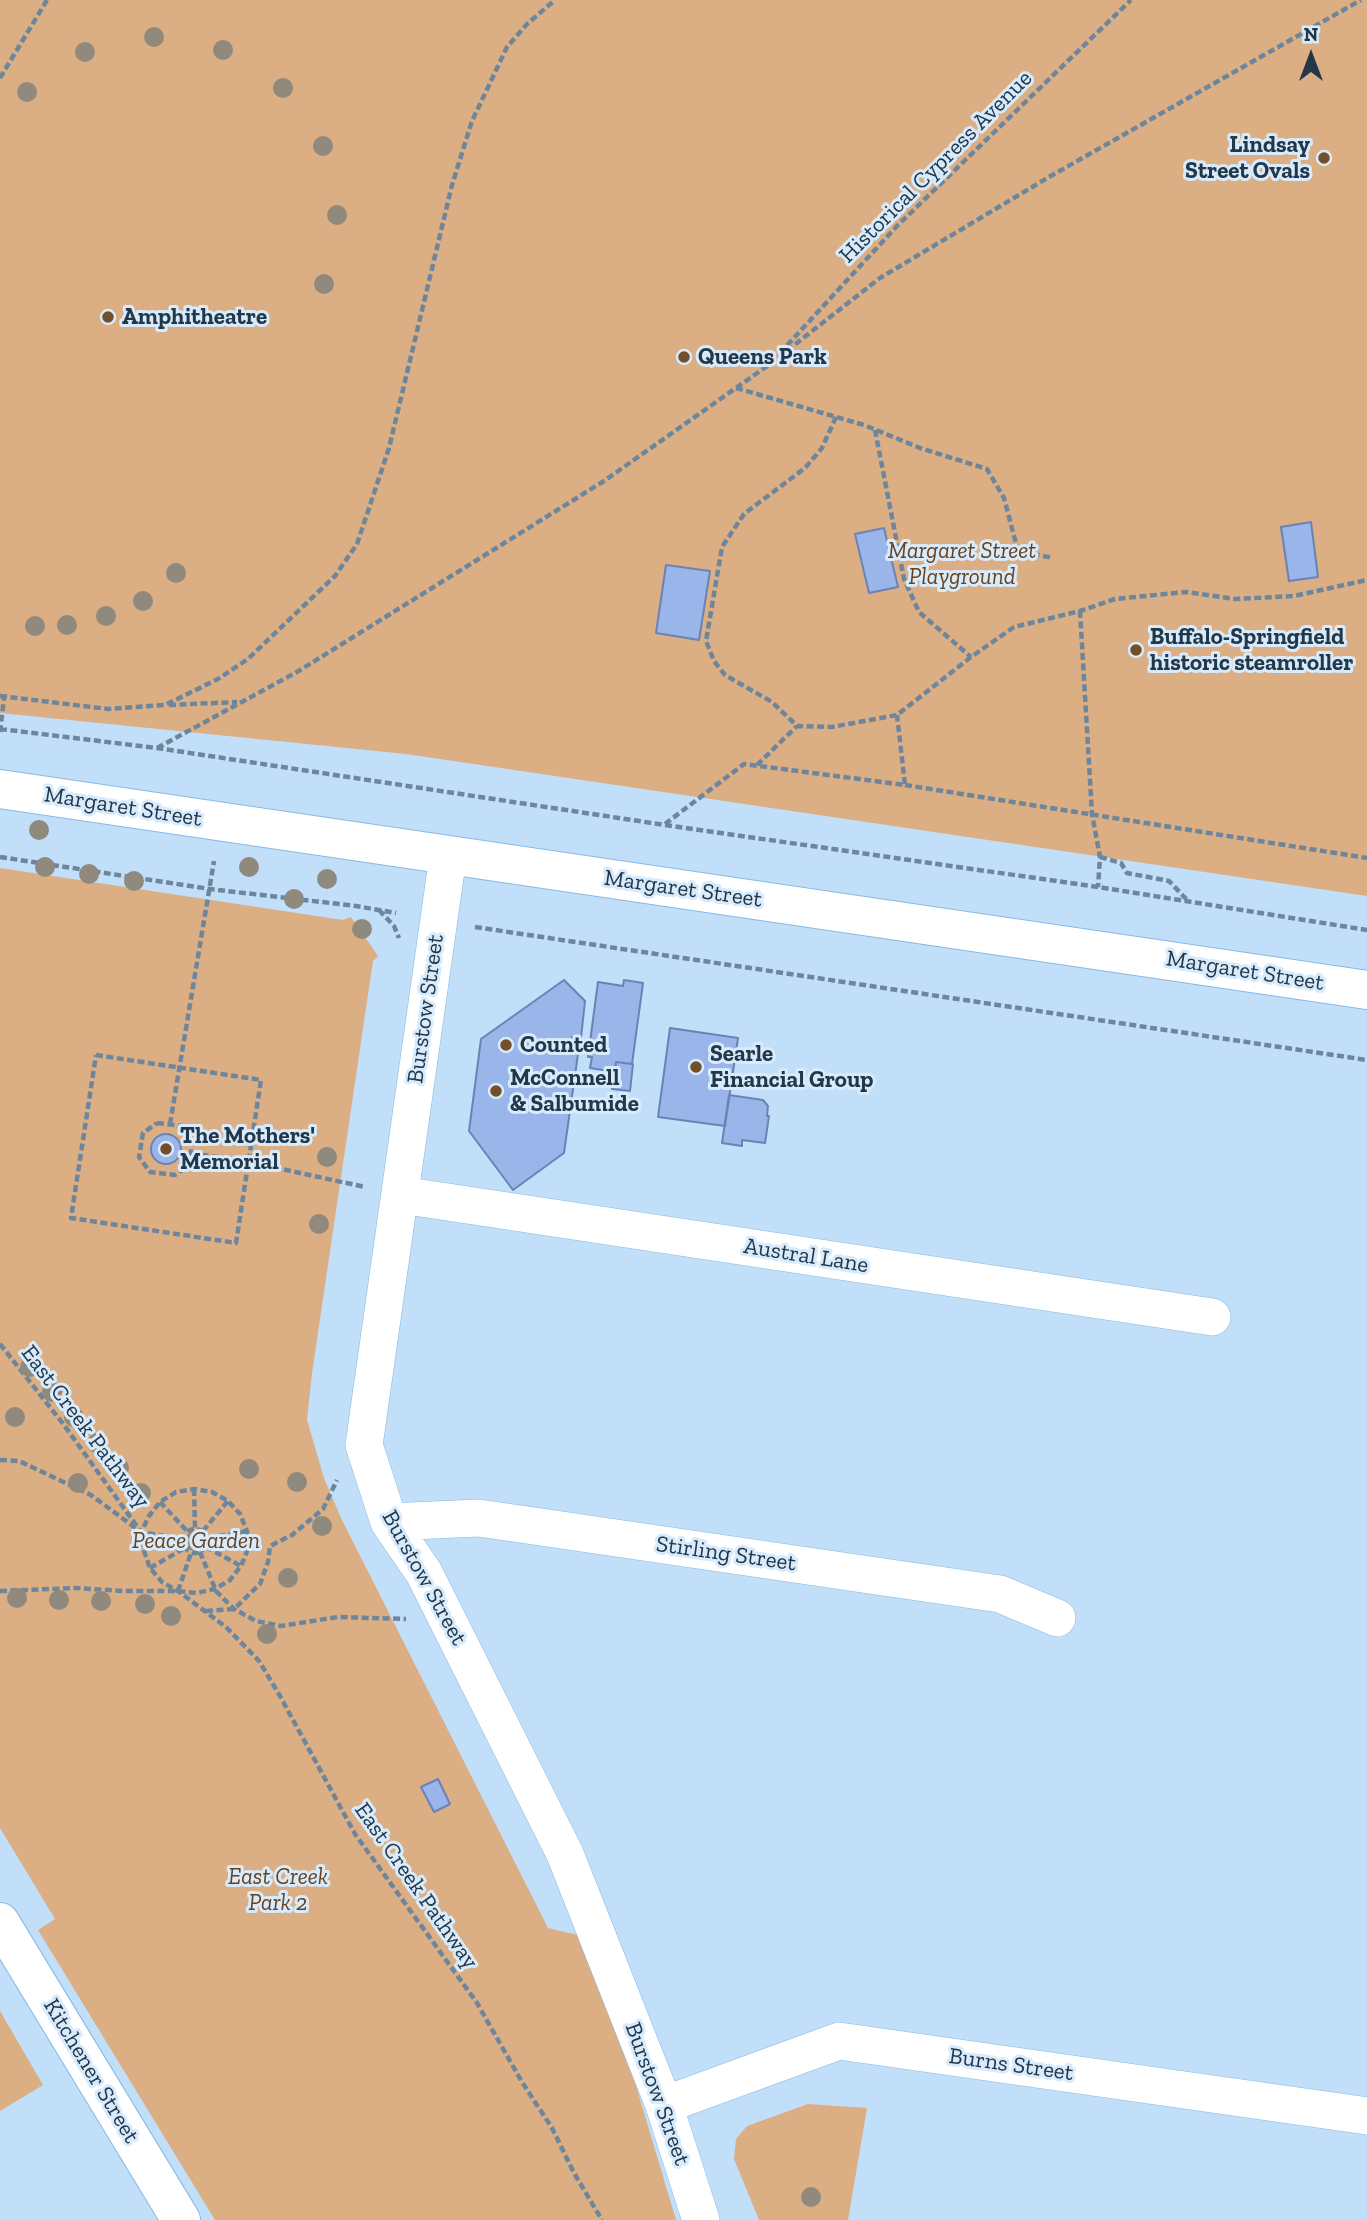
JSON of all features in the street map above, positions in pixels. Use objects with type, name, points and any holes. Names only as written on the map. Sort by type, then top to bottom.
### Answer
[{"type":"street","name":"Margaret Street","points":[[0,789],[1367,990]]},
{"type":"street","name":"Burstow Street","points":[[448,856],[364,1445],[390,1522],[424,1573],[565,1854],[664,2105],[701,2220]]},
{"type":"street","name":"Austral Lane","points":[[401,1195],[1212,1317]]},
{"type":"street","name":"Stirling Street","points":[[390,1522],[479,1518],[1000,1594],[1057,1618]]},
{"type":"street","name":"Kitchener Street","points":[[0,1922],[181,2220]]},
{"type":"street","name":"Burns Street","points":[[664,2105],[839,2041],[1367,2116]]},
{"type":"path","points":[[0,78],[47,0]]},
{"type":"path","points":[[164,705],[218,679],[248,659],[335,576],[357,544],[390,447],[452,185],[472,121],[507,47],[527,24],[555,0]]},
{"type":"path","name":"Historical Cypress Avenue","points":[[770,364],[897,226],[1131,0]]},
{"type":"path","points":[[157,748],[297,671],[604,481],[770,364],[880,278],[1049,177],[1361,0]]},
{"type":"path","points":[[735,388],[764,394],[875,429],[920,448],[987,469],[1004,498],[1018,551],[1053,558]]},
{"type":"path","points":[[836,417],[822,448],[805,468],[744,514],[722,547],[706,641],[714,661],[725,674],[772,702],[797,726],[832,727],[897,715],[1014,627],[1080,611],[1115,599],[1185,592],[1236,599],[1294,596],[1367,580]]},
{"type":"path","points":[[875,429],[904,579],[919,612],[971,657]]},
{"type":"path","points":[[1080,611],[1092,814],[1100,857],[1098,887]]},
{"type":"path","points":[[240,702],[108,709],[2,697],[0,730],[157,748],[1098,887],[1367,930]]},
{"type":"path","points":[[897,715],[905,785]]},
{"type":"path","points":[[757,765],[797,726]]},
{"type":"path","points":[[665,825],[744,764],[905,785],[1367,858]]},
{"type":"path","points":[[0,857],[396,913]]},
{"type":"path","points":[[1100,857],[1121,863],[1127,873],[1169,881],[1189,902]]},
{"type":"path","points":[[170,1124],[215,861]]},
{"type":"path","points":[[379,910],[394,926],[401,942]]},
{"type":"path","points":[[471,926],[1367,1060]]},
{"type":"path","points":[[96,1055],[180,1068],[261,1080],[236,1244],[71,1218],[96,1055]]},
{"type":"path","points":[[157,1123],[183,1126],[193,1140],[191,1153],[189,1165],[174,1175],[150,1172],[139,1157],[143,1133],[157,1123]]},
{"type":"path","points":[[191,1153],[249,1161],[368,1188],[370,1175]]},
{"type":"path","name":"East Creek Pathway","points":[[0,1343],[64,1425],[141,1532]]},
{"type":"path","points":[[0,1460],[19,1461],[91,1495],[141,1532],[183,1539]]},
{"type":"path","points":[[205,1611],[234,1609],[260,1584],[268,1562],[270,1546],[292,1535],[323,1509],[334,1489],[337,1472]]},
{"type":"path","points":[[194,1489],[195,1528]]},
{"type":"path","points":[[0,1591],[76,1588],[196,1593],[215,1589],[230,1580],[241,1566],[248,1549],[247,1531],[240,1514],[228,1500],[212,1492],[194,1489],[176,1492],[160,1502],[149,1516],[141,1532],[144,1551],[150,1568],[185,1548]]},
{"type":"path","points":[[203,1531],[228,1500]]},
{"type":"path","points":[[160,1502],[187,1531]]},
{"type":"path","points":[[195,1528],[203,1531],[208,1538],[206,1547],[200,1552],[191,1553],[185,1548],[183,1539],[187,1531],[195,1528]]},
{"type":"path","points":[[208,1538],[247,1531]]},
{"type":"path","points":[[206,1547],[241,1566]]},
{"type":"path","points":[[200,1552],[215,1589],[234,1609],[256,1621],[281,1626],[338,1617],[449,1621]]},
{"type":"path","points":[[178,1591],[191,1553]]},
{"type":"path","name":"East Creek Pathway","points":[[150,1568],[162,1582],[226,1627],[259,1661],[355,1834],[477,2003],[602,2220]]},
{"type":"green space","name":"Queens Park","points":[[0,0],[1367,0],[1367,896],[406,754],[0,713]]},
{"type":"green space","name":"East Creek Park 2","points":[[0,868],[343,920],[351,917],[378,956],[373,961],[307,1420],[324,1478],[341,1518],[548,1928],[582,1936],[637,2089],[676,2220],[215,2220],[38,1930],[55,1919],[0,1828]]},
{"type":"green space","points":[[0,2011],[43,2085],[0,2111]]},
{"type":"green space","points":[[808,2104],[867,2108],[848,2220],[759,2220],[734,2159],[736,2139],[747,2126]]},
{"type":"building","points":[[1311,522],[1318,577],[1289,581],[1281,527]]},
{"type":"building","points":[[884,528],[898,587],[869,593],[855,534]]},
{"type":"building","points":[[666,565],[710,571],[699,640],[656,633]]},
{"type":"building","points":[[564,980],[585,1001],[581,1038],[572,1037],[579,1047],[564,1153],[513,1190],[469,1131],[481,1039]]},
{"type":"building","points":[[624,980],[643,983],[632,1064],[616,1062],[615,1072],[590,1068],[592,1057],[588,1057],[598,982],[623,986]]},
{"type":"building","points":[[670,1028],[738,1038],[725,1126],[658,1117]]},
{"type":"building","points":[[616,1062],[633,1064],[630,1091],[612,1089]]},
{"type":"building","points":[[729,1095],[763,1100],[768,1106],[765,1143],[742,1140],[742,1146],[722,1143]]},
{"type":"building","name":"The Mothers' Memorial","points":[[166,1134],[177,1138],[181,1149],[177,1160],[166,1164],[155,1160],[151,1149],[155,1138]]},
{"type":"building","points":[[438,1779],[450,1804],[434,1812],[421,1787]]},
{"type":"place","name":"Lindsay Street Ovals","points":[[1324,158]]},
{"type":"place","name":"Amphitheatre","points":[[108,317]]},
{"type":"place","name":"Queens Park","points":[[684,357]]},
{"type":"place","name":"Buffalo-Springfield historic steamroller","points":[[1136,650]]},
{"type":"place","name":"Counted","points":[[506,1045]]},
{"type":"place","name":"Searle Financial Group","points":[[696,1067]]},
{"type":"place","name":"McConnell & Salbumide","points":[[496,1091]]},
{"type":"place","name":"The Mothers' Memorial","points":[[166,1149]]},
{"type":"park label","name":"Margaret Street Playground","points":[[962,564]]},
{"type":"park label","name":"Peace Garden","points":[[196,1541]]}]
